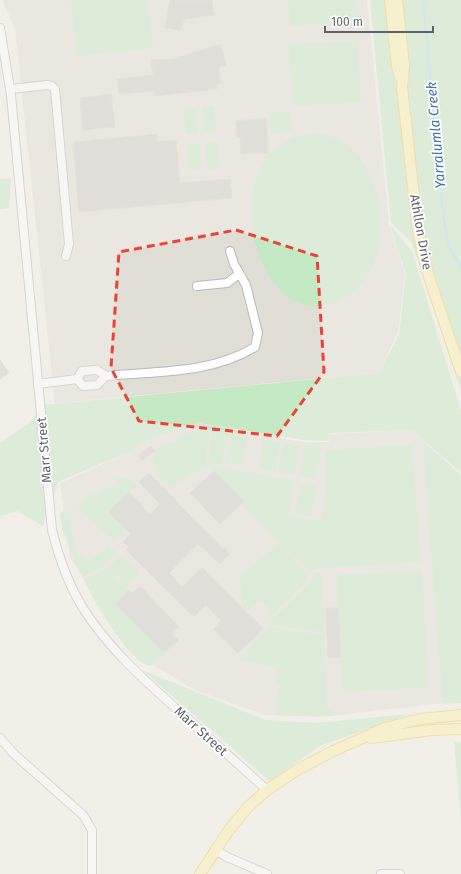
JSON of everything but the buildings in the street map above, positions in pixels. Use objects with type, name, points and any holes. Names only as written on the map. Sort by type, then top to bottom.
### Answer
[{"type":"main road","name":"Athllon Drive","points":[[390,0],[397,66],[402,87],[417,223],[429,276],[459,365]]},
{"type":"main road","name":"Athllon Drive","points":[[397,0],[404,65],[402,87]]},
{"type":"main road","name":"Athllon Drive","points":[[401,0],[401,33]]},
{"type":"main road","points":[[200,874],[215,850],[247,808],[267,790],[297,770],[331,752],[385,728],[420,719],[460,715]]},
{"type":"main road","points":[[363,739],[432,730],[461,729]]},
{"type":"street","name":"Marr Street","points":[[0,28],[11,89],[46,470],[52,530],[55,542],[70,583],[84,609],[104,638],[139,675],[267,790]]},
{"type":"street","points":[[11,89],[47,85],[52,86],[55,89],[69,244],[66,256]]},
{"type":"street","points":[[77,379],[82,371],[97,370],[106,376],[193,368],[220,363],[240,356],[255,347],[258,333],[246,285],[230,251]]},
{"type":"street","points":[[196,286],[227,283],[240,274]]},
{"type":"street","points":[[77,379],[83,386],[97,385],[106,376]]},
{"type":"street","points":[[38,384],[77,379]]},
{"type":"street","points":[[0,738],[24,764],[82,815],[92,830],[92,874]]},
{"type":"street","points":[[215,850],[227,857],[267,874]]},
{"type":"street","points":[[381,874],[400,874]]},
{"type":"highlighted area","points":[[236,230],[317,256],[324,372],[277,436],[139,421],[111,368],[119,252]]},
{"type":"shaded area","points":[[2,0],[367,0],[389,225],[405,274],[398,332],[379,373],[55,403],[15,28]]},
{"type":"shaded area","points":[[198,423],[302,442],[329,442],[329,434],[412,430],[461,475],[461,701],[320,717],[266,715],[197,691],[128,650],[70,557],[60,483],[130,452],[149,440]]},
{"type":"green space","points":[[71,0],[148,0],[153,48],[77,56]]},
{"type":"green space","points":[[288,0],[357,0],[358,21],[290,26]]},
{"type":"green space","points":[[370,0],[461,0],[461,391],[412,243],[391,222]]},
{"type":"green space","points":[[357,41],[361,102],[293,106],[289,44]]},
{"type":"green space","points":[[214,106],[216,132],[204,133],[202,107]]},
{"type":"green space","points":[[196,107],[198,133],[186,134],[184,108]]},
{"type":"green space","points":[[290,112],[291,132],[271,133],[270,113]]},
{"type":"green space","points":[[311,133],[332,137],[348,146],[362,160],[371,178],[377,197],[380,218],[380,238],[376,257],[370,271],[357,289],[345,299],[338,302],[308,306],[283,293],[264,268],[254,236],[252,202],[260,170],[279,145]]},
{"type":"green space","points":[[217,142],[220,168],[208,169],[205,143]]},
{"type":"green space","points":[[199,144],[201,169],[189,170],[187,145]]},
{"type":"green space","points":[[11,178],[9,208],[0,209],[0,179]]},
{"type":"green space","points":[[390,225],[412,251],[461,411],[461,473],[412,430],[329,433],[328,441],[304,440],[198,423],[149,440],[130,452],[59,481],[43,526],[17,511],[0,516],[0,443],[30,422],[43,405],[379,373],[399,335],[406,274]]},
{"type":"green space","points":[[214,426],[229,429],[222,465],[207,462]]},
{"type":"green space","points":[[211,427],[205,464],[294,481],[288,515],[321,521],[327,488],[325,450],[412,445],[420,562],[308,569],[284,549],[242,504],[244,501],[214,471],[205,467],[183,480],[176,482],[176,485],[172,488],[169,487],[168,481],[162,482],[153,461],[160,446],[175,442],[178,438],[189,433]]},
{"type":"green space","points":[[232,433],[248,436],[242,465],[226,462]]},
{"type":"green space","points":[[264,439],[280,442],[275,472],[259,468]]},
{"type":"green space","points":[[284,443],[300,446],[294,475],[278,472]]},
{"type":"green space","points":[[423,443],[461,476],[461,703],[443,704]]},
{"type":"green space","points":[[305,444],[322,447],[315,479],[299,475]]},
{"type":"green space","points":[[115,479],[129,479],[137,486],[108,512],[126,530],[114,541],[78,509],[84,498],[117,484]]},
{"type":"green space","points":[[301,482],[317,485],[311,516],[295,513]]},
{"type":"green space","points":[[64,510],[69,512],[74,518],[69,519],[77,556],[83,555],[89,562],[109,545],[117,553],[101,568],[82,577],[62,529],[60,514]]},
{"type":"green space","points":[[278,544],[307,573],[306,583],[270,617],[267,613],[270,609],[260,600],[248,611],[242,605],[240,576]]},
{"type":"green space","points":[[121,555],[131,564],[118,576],[116,574],[113,576],[119,583],[122,580],[119,577],[132,565],[139,572],[124,587],[128,592],[116,604],[164,653],[151,666],[143,663],[133,655],[123,643],[103,615],[84,580],[108,568]]},
{"type":"green space","points":[[422,571],[428,687],[343,692],[337,575]]},
{"type":"green space","points":[[321,572],[324,632],[269,625],[269,623],[313,580],[314,573]]},
{"type":"green space","points":[[270,628],[324,635],[327,706],[332,710],[333,716],[276,715],[277,699],[281,686],[275,684],[278,669],[240,660],[240,658]]},
{"type":"green space","points":[[142,670],[265,720],[315,723],[411,714],[319,746],[270,781]]},
{"type":"green space","points":[[454,742],[461,742],[461,822]]},
{"type":"waterway","name":"Yarralumla Creek","points":[[423,0],[443,213],[449,247],[461,267]]}]
